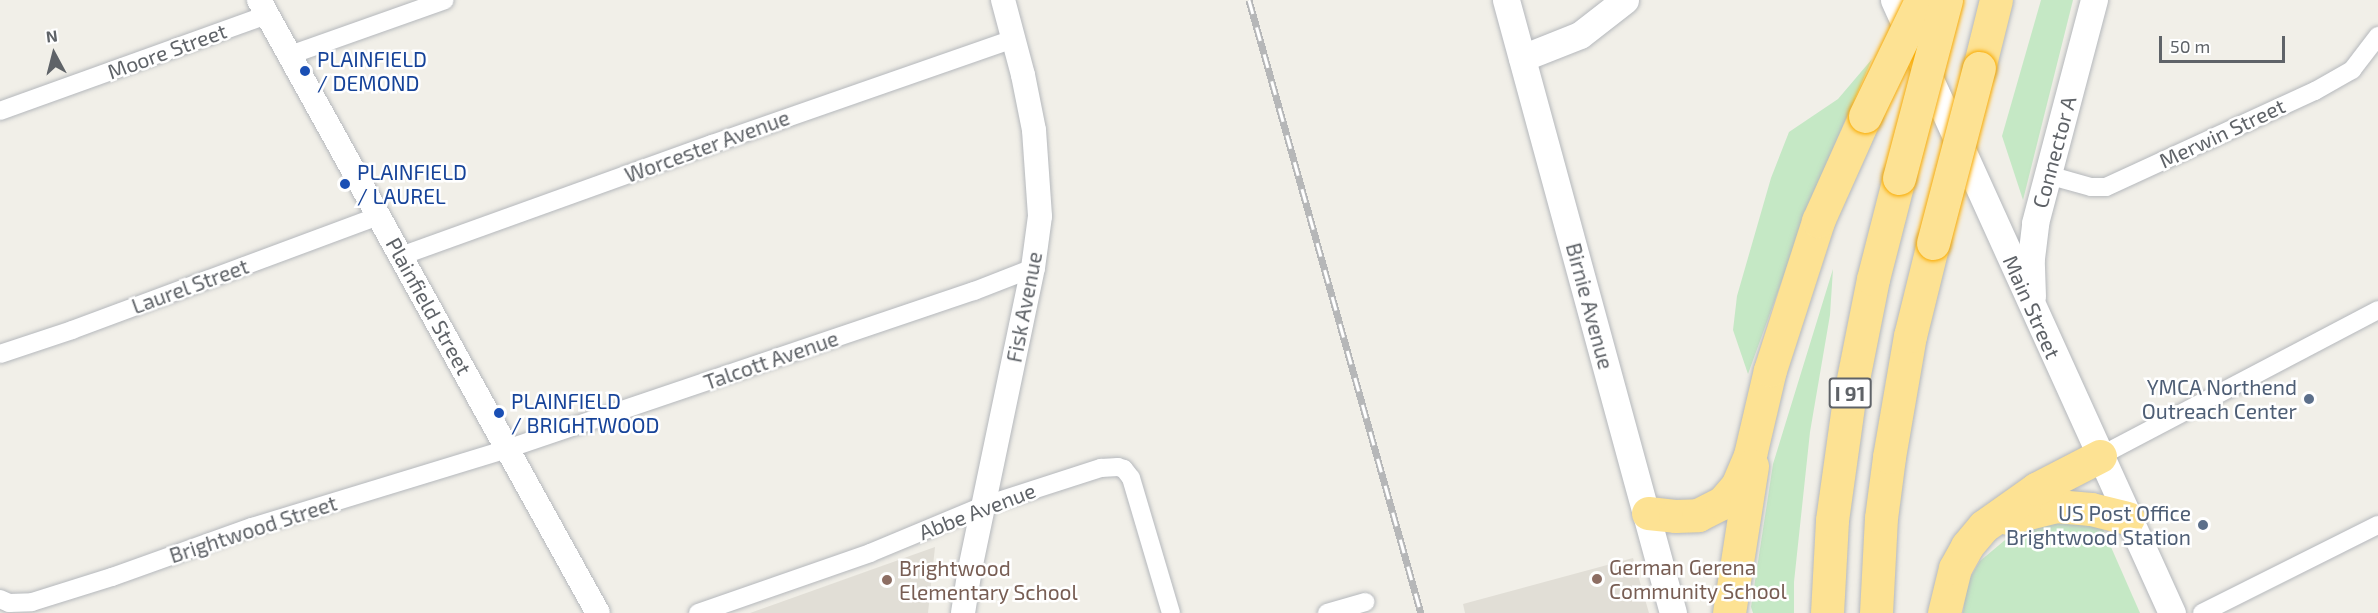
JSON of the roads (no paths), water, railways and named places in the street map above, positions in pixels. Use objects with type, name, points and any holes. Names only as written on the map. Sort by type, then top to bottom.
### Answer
[{"type":"highway","points":[[1647,513],[1675,516],[1698,515],[1714,508],[1732,492],[1744,471],[1750,455],[1770,370],[1818,222],[1865,116],[1921,0]]},
{"type":"highway","name":"I 91","points":[[1827,613],[1832,520],[1849,399],[1873,279],[1946,0]]},
{"type":"highway","name":"I 91","points":[[1875,613],[1881,518],[1890,447],[1910,336],[1996,0]]},
{"type":"highway","points":[[1729,613],[1770,370]]},
{"type":"highway","points":[[1944,613],[1950,580],[1961,556],[1975,536],[1991,521],[2036,489],[2100,456]]},
{"type":"highway","points":[[1991,521],[2056,506],[2091,509],[2128,518]]},
{"type":"main road","name":"Birnie Avenue","points":[[1506,0],[1673,613]]},
{"type":"main road","points":[[1522,58],[1580,35],[1625,0]]},
{"type":"main road","name":"Main Street","points":[[1894,0],[2172,613]]},
{"type":"main road","name":"Connector A","points":[[2032,306],[2033,234],[2094,0]]},
{"type":"street","points":[[290,55],[445,0]]},
{"type":"street","name":"Fisk Avenue","points":[[963,613],[1033,268],[1040,216],[1038,159],[1029,103],[1003,0]]},
{"type":"street","name":"Plainfield Street","points":[[263,7],[598,613]]},
{"type":"street","name":"Moore Street","points":[[0,111],[263,7]]},
{"type":"street","name":"Merwin Street","points":[[2048,175],[2091,187],[2106,187],[2315,91],[2352,70],[2378,36]]},
{"type":"street","name":"Worcester Avenue","points":[[401,256],[1014,39]]},
{"type":"street","name":"Laurel Street","points":[[0,354],[72,330],[379,216]]},
{"type":"street","name":"Talcott Avenue","points":[[507,449],[974,291],[1033,268]]},
{"type":"street","points":[[2100,456],[2378,310]]},
{"type":"street","name":"Brightwood Street","points":[[0,599],[9,603],[32,602],[112,577],[252,527],[507,449]]},
{"type":"street","name":"Abbe Avenue","points":[[698,613],[870,553],[983,506],[1101,468],[1122,467],[1131,478],[1150,535],[1171,613]]},
{"type":"street","points":[[2202,613],[2378,525]]},
{"type":"street","points":[[1328,613],[1365,602]]},
{"type":"railway","points":[[1249,0],[1421,613]]},
{"type":"place","name":"PLAINFIELD / DEMOND","points":[[305,71]]},
{"type":"place","name":"PLAINFIELD / LAUREL","points":[[345,184]]},
{"type":"place","name":"YMCA Northend Outreach Center","points":[[2309,399]]},
{"type":"place","name":"PLAINFIELD / BRIGHTWOOD","points":[[499,413]]},
{"type":"place","name":"US Post Office Brightwood Station","points":[[2203,525]]},
{"type":"place","name":"German Gerena Community School","points":[[1597,579]]},
{"type":"place","name":"Brightwood Elementary School","points":[[887,580]]}]
